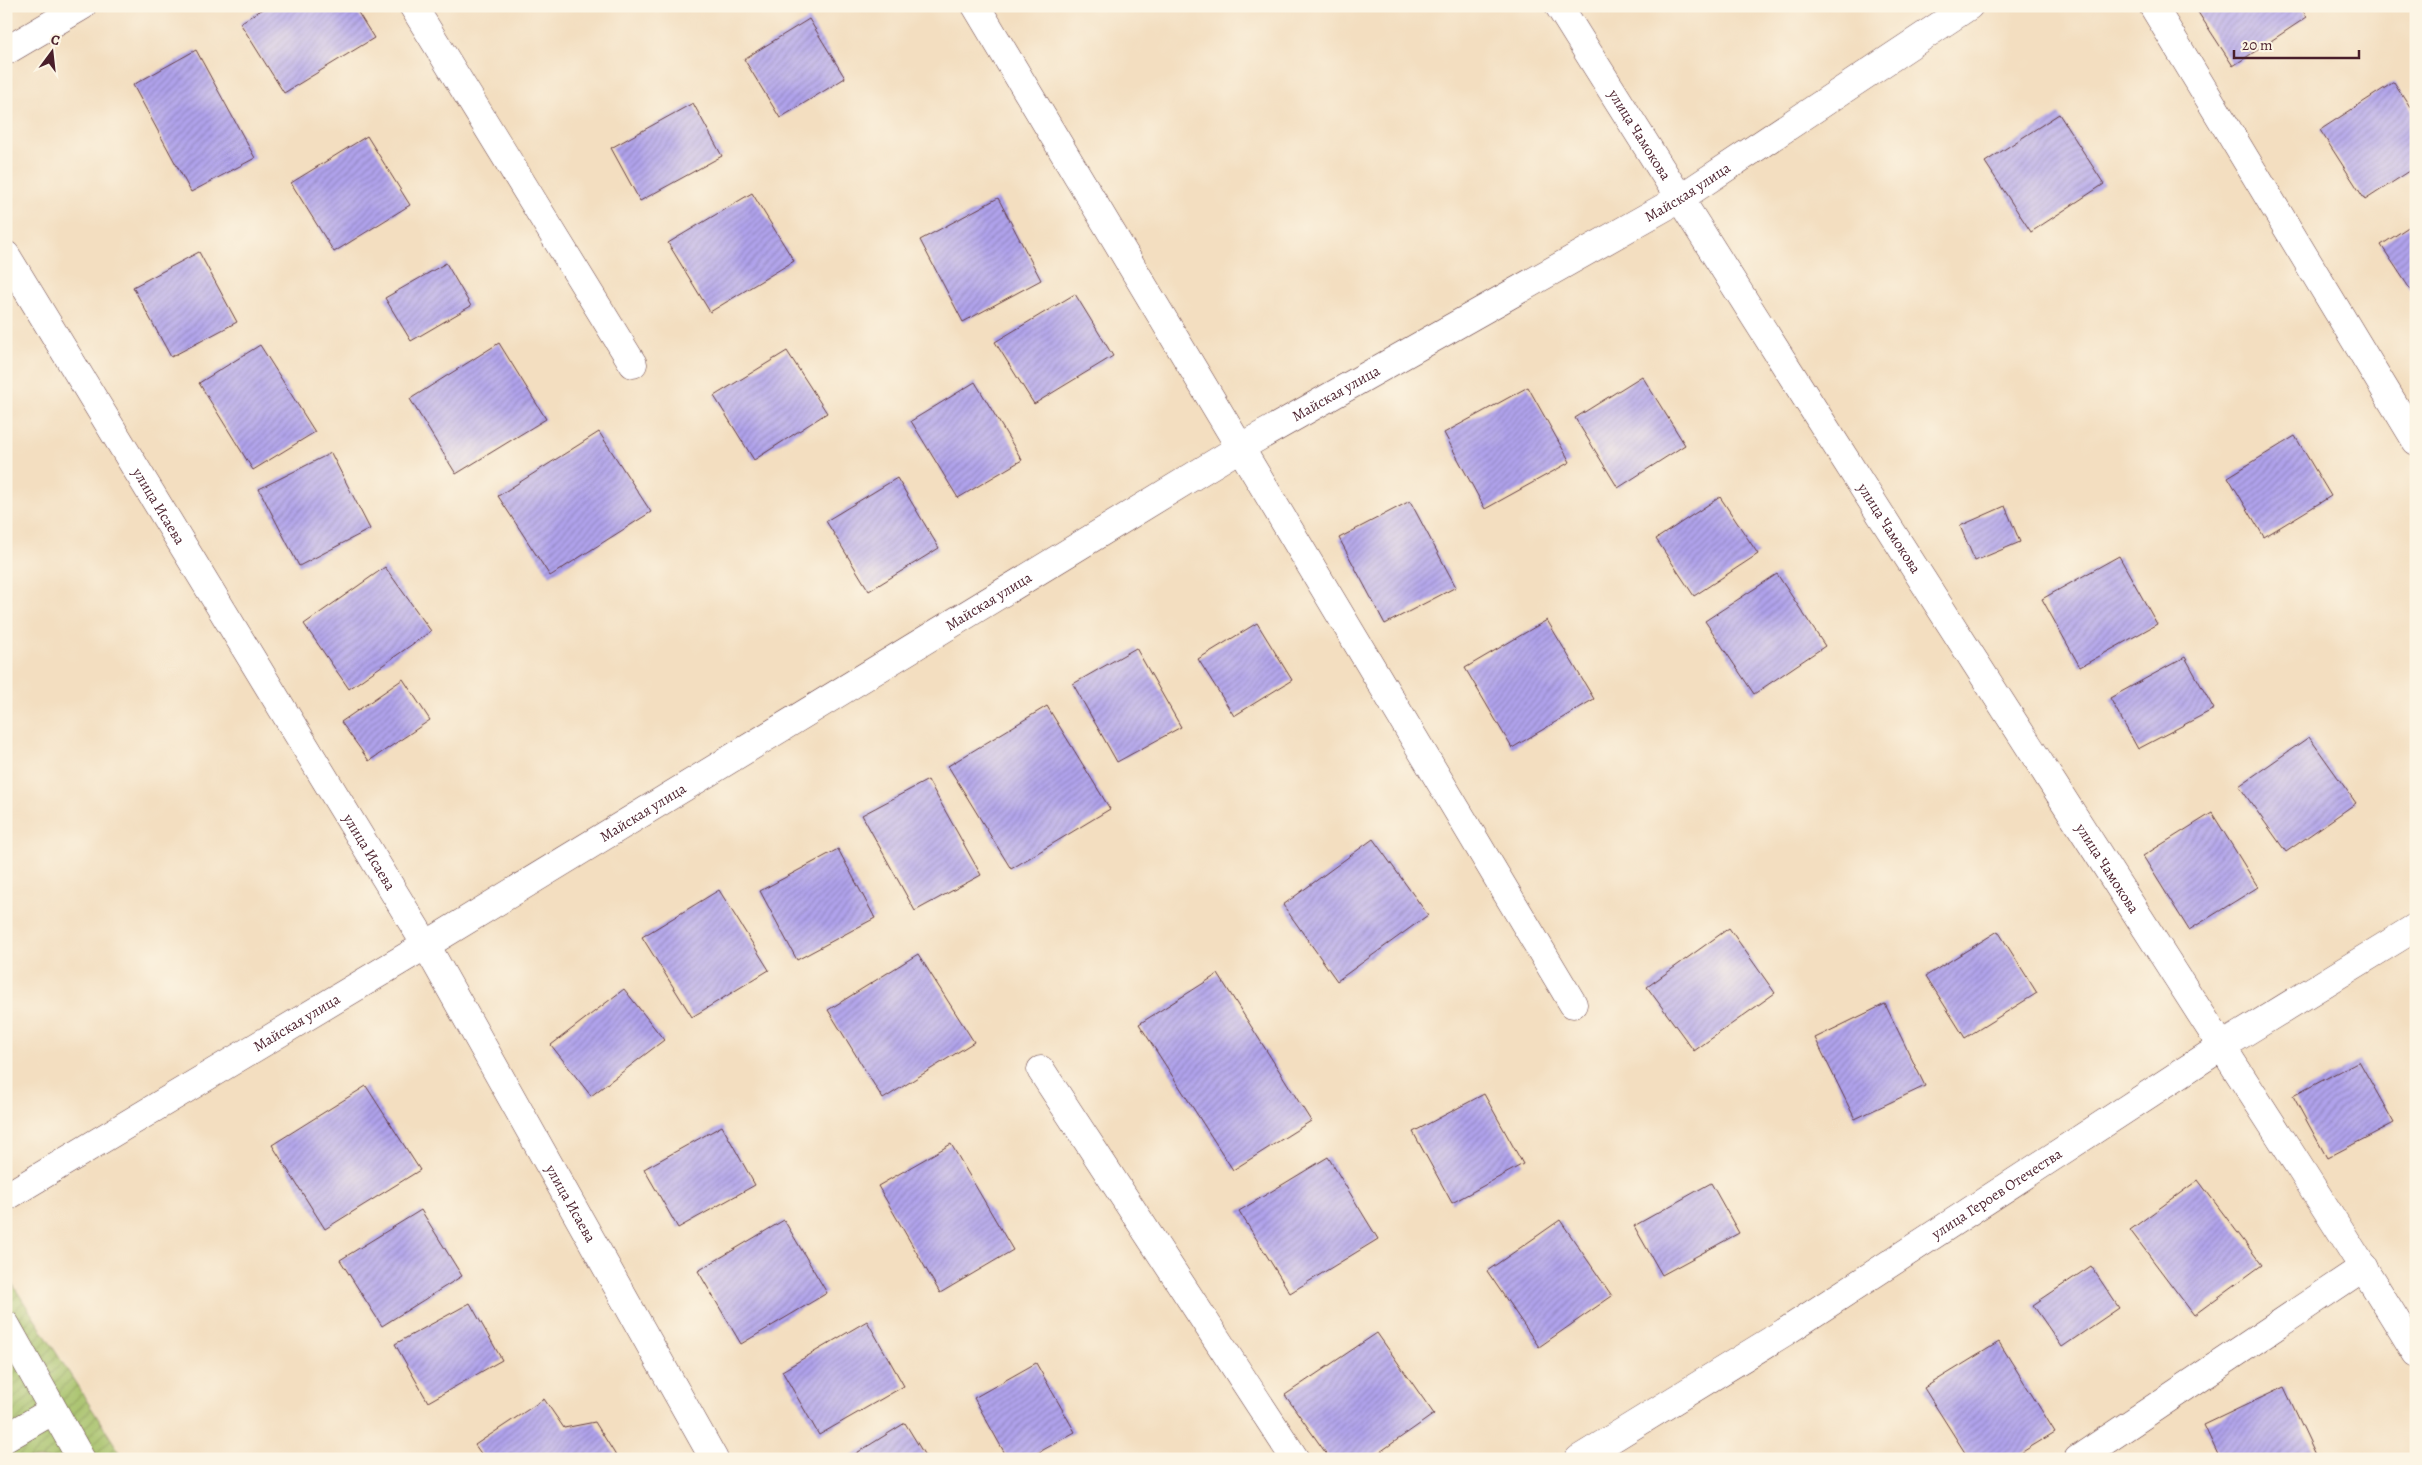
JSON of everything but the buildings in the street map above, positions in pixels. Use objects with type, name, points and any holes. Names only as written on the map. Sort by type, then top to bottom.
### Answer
[{"type":"street","points":[[6,50],[82,6]]},
{"type":"street","points":[[413,6],[633,364]]},
{"type":"street","points":[[976,6],[1573,1004]]},
{"type":"street","name":"улица Чамокова","points":[[1559,6],[1679,198],[2221,1047],[2364,1267],[2416,1353]]},
{"type":"street","name":"Майская улица","points":[[6,1197],[426,945],[1241,447],[1679,198],[1969,6]]},
{"type":"street","points":[[2153,6],[2416,441]]},
{"type":"street","name":"улица Исаева","points":[[6,255],[426,945],[714,1459]]},
{"type":"street","name":"улица Героев Отечества","points":[[1578,1459],[1785,1332],[2221,1047],[2416,928]]},
{"type":"street","points":[[1041,1070],[1295,1459]]},
{"type":"street","points":[[2078,1459],[2364,1267]]},
{"type":"street","points":[[6,1325],[52,1411],[81,1459]]},
{"type":"street","points":[[6,1438],[52,1411]]},
{"type":"green space","points":[[6,1274],[124,1459],[6,1459]]}]
